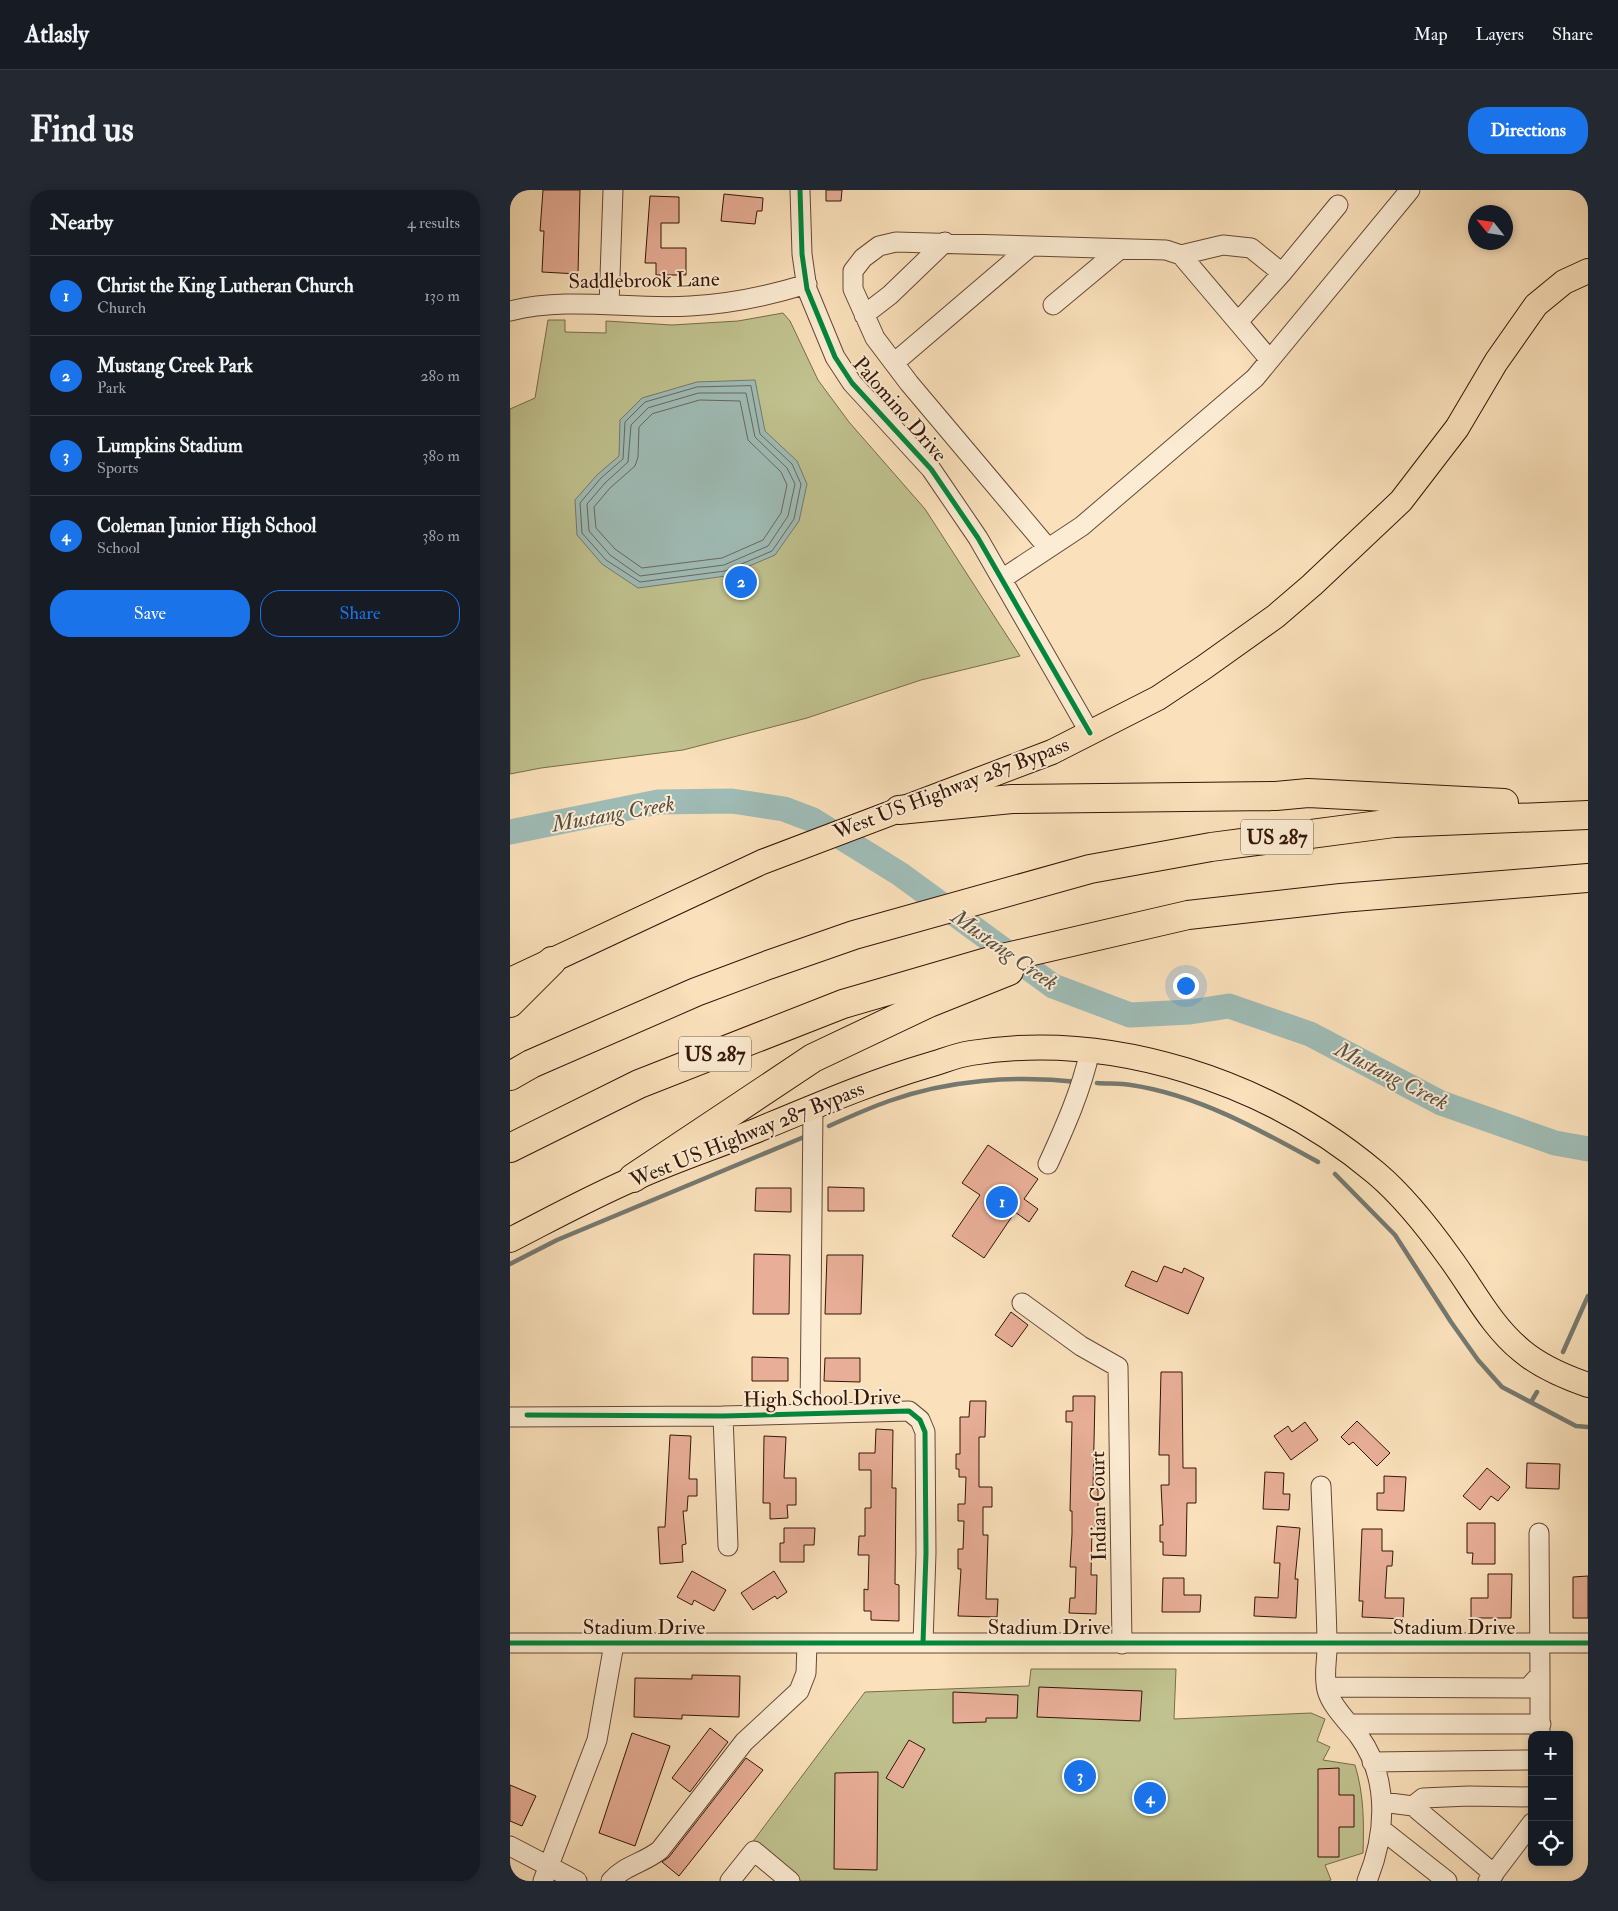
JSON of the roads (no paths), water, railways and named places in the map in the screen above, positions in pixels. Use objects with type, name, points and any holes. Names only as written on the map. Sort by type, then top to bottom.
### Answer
[{"type":"highway","points":[[892,812],[1012,799],[1276,796],[1308,793],[1512,804],[1558,816]]},
{"type":"highway","name":"US 287","points":[[510,1076],[531,1064],[696,992],[854,935],[1090,869],[1316,832],[1394,823],[1588,815]]},
{"type":"highway","name":"US 287","points":[[510,1148],[639,1084],[843,1004],[994,960],[1188,915],[1341,898],[1588,878]]},
{"type":"highway","points":[[633,1178],[813,1058],[948,996],[1085,940]]},
{"type":"highway","points":[[510,1003],[552,961]]},
{"type":"main road","name":"West US Highway 287 Bypass","points":[[510,980],[762,862],[1052,752],[1158,698],[1276,616],[1333,566],[1400,501],[1457,428],[1496,362],[1536,305],[1564,282],[1588,271]]},
{"type":"main road","name":"West US Highway 287 Bypass","points":[[510,1240],[633,1178],[882,1079],[970,1053],[1039,1048],[1090,1051],[1156,1061],[1247,1092],[1301,1120],[1339,1145],[1379,1175],[1408,1207],[1449,1256],[1502,1333],[1524,1353],[1565,1377],[1588,1385]]},
{"type":"street","points":[[609,305],[613,190]]},
{"type":"street","name":"Palomino Drive","points":[[800,190],[802,254],[806,284],[835,357],[852,383],[931,468],[978,538],[1090,732]]},
{"type":"street","points":[[1002,579],[1082,526],[1256,378],[1410,190]]},
{"type":"street","points":[[1238,322],[1282,273],[1338,205]]},
{"type":"street","points":[[1048,548],[875,338],[853,289],[853,271],[863,258],[879,246],[888,244],[944,242],[1118,250],[1166,250],[1181,255],[1270,360]]},
{"type":"street","points":[[864,315],[890,295],[944,242]]},
{"type":"street","points":[[1181,255],[1223,244],[1250,248],[1282,273]]},
{"type":"street","points":[[894,363],[1031,246]]},
{"type":"street","points":[[1053,305],[1118,250]]},
{"type":"street","name":"Saddlebrook Lane","points":[[510,311],[553,304],[689,307],[750,300],[806,284]]},
{"type":"street","points":[[1048,1164],[1071,1114],[1090,1051]]},
{"type":"street","points":[[810,1414],[813,1107]]},
{"type":"street","name":"Indian Court","points":[[1022,1303],[1081,1346],[1118,1367],[1122,1644]]},
{"type":"street","name":"High School Drive","points":[[519,1416],[723,1416],[903,1410],[920,1420],[924,1432],[926,1553],[923,1643]]},
{"type":"street","points":[[723,1416],[728,1546]]},
{"type":"street","points":[[1321,1486],[1327,1644],[1325,1675],[1332,1700],[1366,1745],[1378,1777],[1382,1802],[1381,1829],[1374,1878]]},
{"type":"street","points":[[1350,1724],[1540,1730],[1539,1533]]},
{"type":"street","name":"Stadium Drive","points":[[510,1643],[1588,1643]]},
{"type":"street","points":[[546,1873],[597,1740],[614,1644]]},
{"type":"street","points":[[612,1881],[619,1872],[648,1860],[660,1850],[744,1742],[799,1691],[806,1673],[807,1644]]},
{"type":"street","points":[[1327,1687],[1528,1688],[1540,1675]]},
{"type":"street","points":[[1372,1762],[1528,1760]]},
{"type":"street","points":[[1413,1806],[1423,1798],[1469,1796],[1528,1797]]},
{"type":"street","points":[[1382,1802],[1413,1806],[1491,1877],[1528,1827]]},
{"type":"street","points":[[1381,1829],[1447,1881]]},
{"type":"street","points":[[510,1846],[546,1873],[577,1881]]},
{"type":"street","points":[[730,1881],[754,1851],[790,1881]]},
{"type":"water","points":[[755,380],[765,431],[797,461],[807,484],[799,521],[775,555],[726,576],[638,588],[602,564],[577,535],[575,500],[597,475],[619,456],[620,420],[642,398],[697,382]]},
{"type":"waterway","name":"Mustang Creek","points":[[510,832],[658,802],[732,801],[784,809],[813,820],[900,874],[1053,986],[1130,1015],[1190,1012],[1229,1006],[1310,1034],[1441,1103],[1555,1143],[1588,1149]]},
{"type":"waterway","points":[[829,1126],[889,1101],[935,1088],[1006,1079],[1078,1082]]},
{"type":"waterway","points":[[1097,1083],[1127,1084],[1156,1090],[1204,1105],[1251,1126],[1318,1162]]},
{"type":"waterway","points":[[510,1264],[557,1240],[804,1137]]},
{"type":"waterway","points":[[1335,1174],[1395,1235],[1451,1322],[1478,1360],[1502,1387],[1576,1426],[1588,1427]]},
{"type":"waterway","points":[[1563,1352],[1588,1296]]},
{"type":"waterway","points":[[1531,1402],[1537,1392]]},
{"type":"place","name":"Mustang Creek Park","points":[[741,582]]},
{"type":"place","name":"Christ the King Lutheran Church","points":[[1002,1202]]},
{"type":"place","name":"Lumpkins Stadium","points":[[1080,1776]]},
{"type":"place","name":"Coleman Junior High School","points":[[1150,1798]]}]
